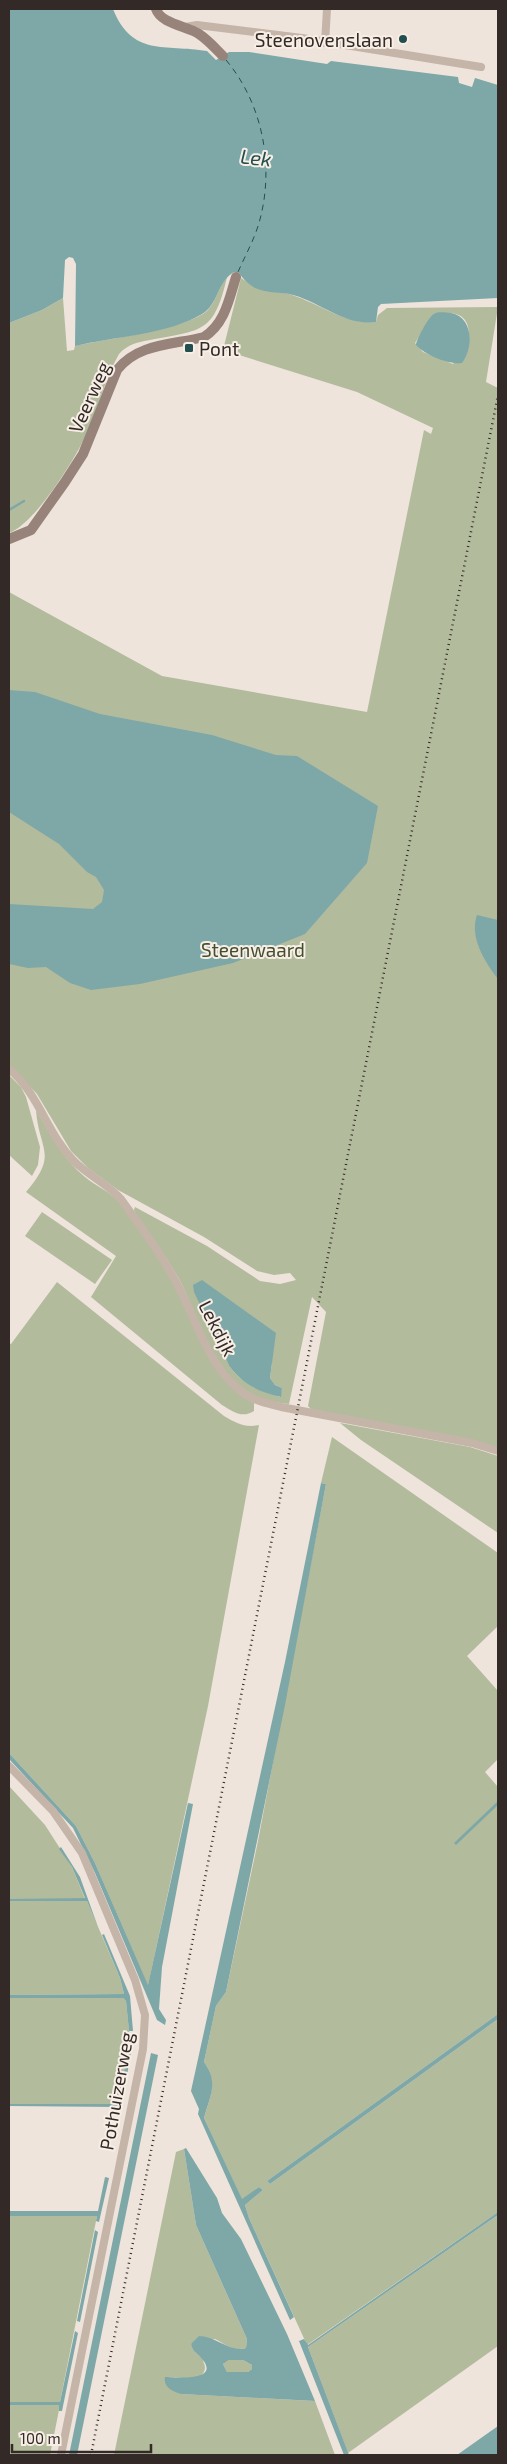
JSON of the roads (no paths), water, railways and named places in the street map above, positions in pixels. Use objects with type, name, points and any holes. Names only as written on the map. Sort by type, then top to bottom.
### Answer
[{"type":"street","points":[[156,9],[158,14],[169,22],[185,27],[204,38],[223,56]]},
{"type":"street","points":[[325,43],[327,9]]},
{"type":"street","points":[[185,27],[197,25],[481,67]]},
{"type":"street","name":"Veerweg","points":[[9,539],[30,530],[83,454],[121,364],[136,352],[198,338],[211,332],[221,319],[236,277]]},
{"type":"street","name":"Lekdijk","points":[[9,1069],[34,1095],[59,1141],[73,1160],[114,1191],[121,1200],[176,1281],[213,1357],[231,1383],[240,1391],[259,1401],[281,1407],[472,1443],[498,1451]]},
{"type":"street","name":"Pothuizerweg","points":[[9,1766],[53,1811],[82,1853],[135,1980],[145,2015],[143,2049],[62,2455]]},
{"type":"water","name":"Lek","points":[[9,9],[113,9],[121,24],[130,35],[140,42],[164,47],[207,51],[216,60],[229,52],[249,52],[327,64],[331,61],[458,77],[459,83],[472,87],[475,78],[498,85],[498,298],[381,304],[378,307],[376,322],[353,321],[300,297],[255,288],[239,273],[234,272],[228,276],[207,310],[189,321],[158,331],[75,346],[76,264],[73,258],[69,257],[65,260],[63,298],[42,310],[9,323]]},
{"type":"water","points":[[451,313],[464,320],[469,334],[470,341],[462,363],[438,358],[416,345],[423,328],[434,314]]},
{"type":"water","points":[[9,690],[35,692],[100,714],[212,735],[276,755],[297,756],[378,806],[367,863],[305,934],[233,963],[140,984],[91,990],[70,983],[46,967],[28,968],[9,964],[9,904],[93,909],[102,902],[104,890],[96,877],[87,872],[59,844],[9,812]]},
{"type":"water","points":[[477,915],[498,920],[498,979],[488,965],[477,940],[475,923]]},
{"type":"water","points":[[202,1280],[276,1333],[270,1378],[275,1385],[282,1388],[281,1397],[252,1387],[230,1367],[194,1292],[193,1285]]},
{"type":"water","points":[[321,1483],[326,1484],[285,1705],[226,1992],[216,2006],[204,2062],[209,2069],[212,2089],[204,2118],[242,2199],[259,2187],[263,2190],[245,2205],[249,2218],[294,2317],[290,2320],[198,2114],[199,2109],[191,2091],[285,1662]]},
{"type":"water","points":[[9,1753],[76,1826],[95,1863],[148,1985],[188,1803],[193,1804],[162,1967],[159,2009],[166,2020],[165,2025],[157,2020],[95,1873],[73,1828],[9,1759]]},
{"type":"water","points":[[498,1801],[498,1805],[456,1845],[454,1843]]},
{"type":"water","points":[[61,1847],[80,1877],[98,1927],[87,1901],[9,1901],[9,1899],[85,1898],[72,1867],[59,1849]]},
{"type":"water","points":[[104,1934],[130,1996],[133,2031],[129,2031],[126,2001],[123,1998],[9,1998],[9,1995],[124,1994],[120,1978],[102,1935]]},
{"type":"water","points":[[498,2014],[498,2019],[270,2184],[267,2181]]},
{"type":"water","points":[[130,2040],[133,2040],[121,2111],[117,2111],[117,2107],[9,2106],[9,2104],[118,2104]]},
{"type":"water","points":[[151,2053],[158,2055],[77,2455],[69,2455]]},
{"type":"water","points":[[186,2148],[217,2198],[222,2213],[241,2239],[287,2334],[315,2401],[181,2394],[171,2390],[165,2383],[165,2377],[193,2377],[205,2372],[207,2367],[194,2351],[191,2344],[199,2336],[240,2349],[246,2348],[247,2339],[196,2225],[184,2149]],"holes":[[[229,2360],[243,2360],[252,2365],[252,2369],[248,2372],[227,2372],[223,2364]]]},
{"type":"water","points":[[105,2177],[109,2178],[99,2222],[96,2221],[97,2216],[9,2216],[9,2211],[98,2211]]},
{"type":"water","points":[[498,2212],[498,2215],[308,2347],[349,2455],[344,2455],[299,2341],[304,2339],[308,2345]]},
{"type":"water","points":[[95,2230],[98,2232],[80,2322],[77,2321]]},
{"type":"water","points":[[75,2331],[78,2333],[62,2411],[59,2411],[59,2405],[9,2405],[9,2402],[60,2402]]},
{"type":"water","points":[[498,2426],[498,2455],[457,2455]]},
{"type":"waterway","points":[[9,510],[24,501]]},
{"type":"railway","points":[[91,2455],[498,395]]},
{"type":"place","name":"Steenovenslaan","points":[[403,39]]},
{"type":"place","name":"Pont","points":[[189,348]]},
{"type":"park label","name":"Steenwaard","points":[[253,949]]}]
